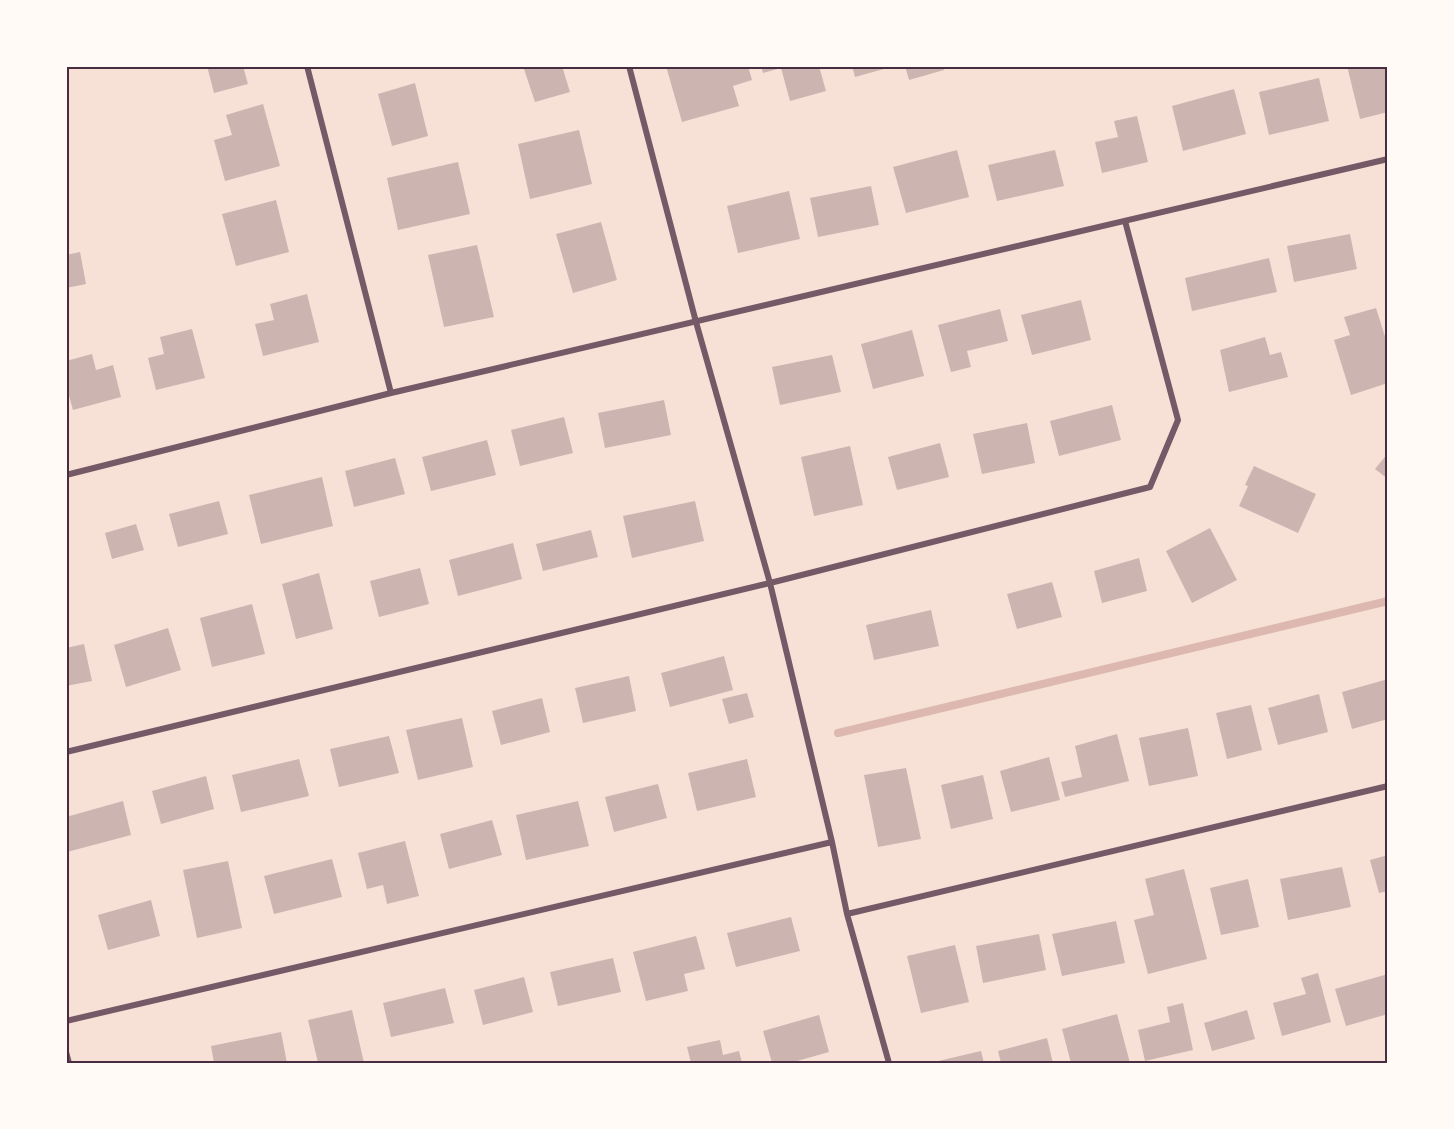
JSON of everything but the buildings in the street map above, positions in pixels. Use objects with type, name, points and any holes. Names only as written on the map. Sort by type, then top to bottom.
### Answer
[{"type":"street","points":[[307,66],[391,393]]},
{"type":"street","points":[[629,66],[696,322],[770,583],[847,914],[889,1063]]},
{"type":"street","points":[[66,475],[391,393],[1388,159]]},
{"type":"street","points":[[66,752],[770,583],[1150,487],[1178,420],[1125,221]]},
{"type":"street","points":[[847,914],[1388,786]]},
{"type":"street","points":[[66,1022],[832,842]]},
{"type":"street","points":[[66,1052],[69,1063]]},
{"type":"waterway","points":[[838,733],[1388,601]]}]
